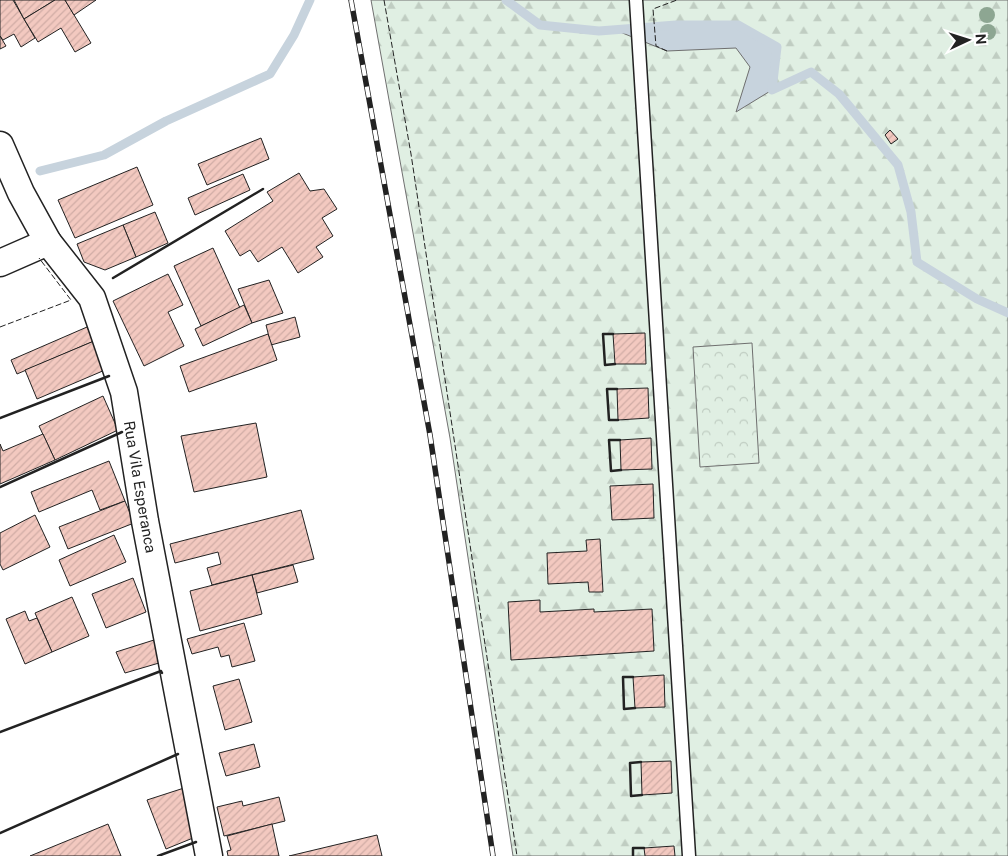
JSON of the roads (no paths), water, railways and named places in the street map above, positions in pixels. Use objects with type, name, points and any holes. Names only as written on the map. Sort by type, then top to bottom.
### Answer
[{"type":"street","name":"Rua Vila Esperanca","points":[[0,145],[21,193],[48,242],[92,298],[124,392],[145,521],[209,856]]},
{"type":"street","points":[[0,263],[48,242]]},
{"type":"lane","points":[[636,5],[689,856]]},
{"type":"waterway","points":[[40,171],[104,155],[166,121],[270,74],[294,35],[310,0]]},
{"type":"waterway","points":[[506,0],[540,25],[599,31],[676,25],[738,25],[777,47],[772,90],[811,72],[839,94],[898,165],[911,212],[917,262],[977,299],[1008,313]]},
{"type":"railway","points":[[351,0],[430,435],[493,856]]}]
